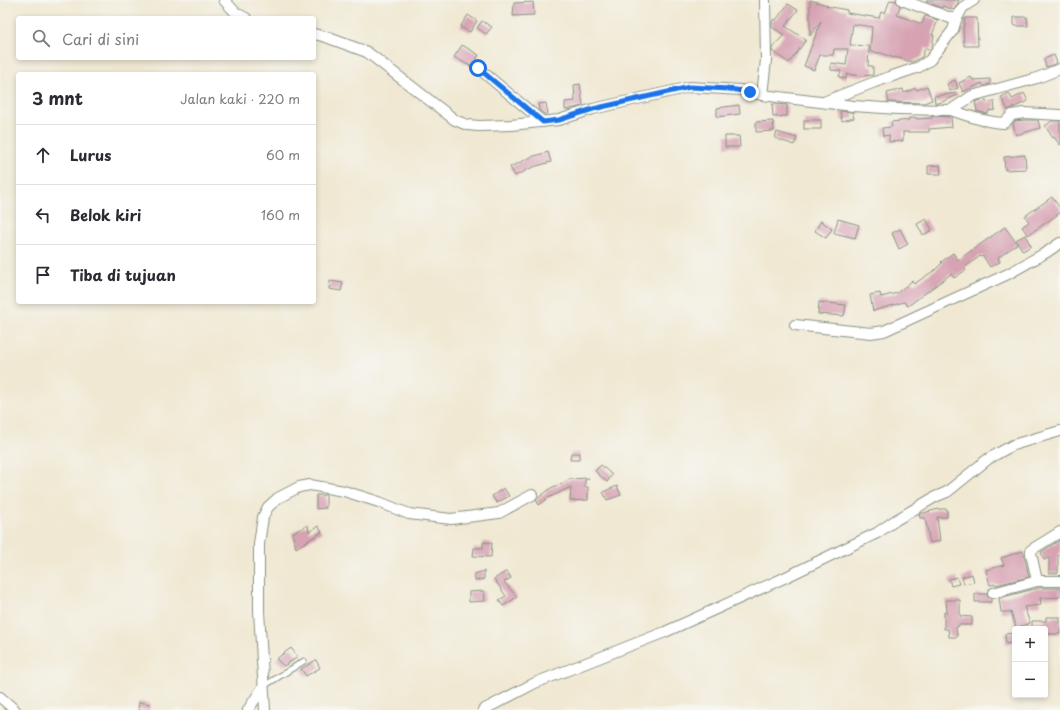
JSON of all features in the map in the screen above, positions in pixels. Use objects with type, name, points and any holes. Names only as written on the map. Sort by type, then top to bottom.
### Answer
[{"type":"street","points":[[224,0],[236,13],[242,16]]},
{"type":"street","points":[[762,95],[766,60],[765,0]]},
{"type":"street","points":[[902,0],[956,20]]},
{"type":"street","points":[[824,101],[919,67],[930,60],[952,30],[962,7],[974,0]]},
{"type":"street","points":[[316,34],[367,52],[455,120],[467,125],[511,126],[559,120],[593,109],[690,87],[729,89],[762,95],[824,101],[853,106],[950,110],[966,116],[1004,123],[1012,115],[1024,113],[1060,115]]},
{"type":"street","points":[[478,68],[543,122]]},
{"type":"street","points":[[950,110],[972,96],[1037,78],[1060,69]]},
{"type":"street","points":[[794,325],[871,333],[884,331],[1008,274],[1060,243]]},
{"type":"street","points":[[483,710],[535,683],[665,632],[877,534],[896,520],[935,497],[947,492],[988,459],[1013,445],[1060,431]]},
{"type":"street","points":[[265,710],[259,611],[259,544],[263,517],[268,507],[278,498],[299,487],[310,485],[344,491],[379,502],[409,514],[450,519],[499,513],[532,495]]},
{"type":"street","points":[[1037,581],[1031,550],[1060,532]]},
{"type":"street","points":[[993,592],[1037,581],[1060,581]]},
{"type":"street","points":[[248,710],[263,687]]},
{"type":"street","points":[[0,697],[15,710]]},
{"type":"lane","points":[[263,687],[304,661]]},
{"type":"building","points":[[810,0],[827,5],[826,6],[847,10],[847,13],[879,18],[881,12],[885,13],[890,0],[896,1],[900,6],[897,15],[922,24],[925,16],[938,20],[932,35],[934,35],[932,47],[930,49],[925,48],[922,57],[912,62],[881,53],[870,52],[872,27],[853,24],[850,45],[869,46],[868,66],[873,66],[873,75],[861,76],[847,74],[846,79],[839,77],[841,71],[831,70],[831,63],[846,65],[848,49],[834,49],[833,55],[820,55],[814,70],[804,66],[821,21],[810,36]]},
{"type":"building","points":[[927,0],[959,0],[954,10],[942,6],[942,8],[927,2]]},
{"type":"building","points":[[533,2],[534,15],[513,16],[514,3]]},
{"type":"building","points":[[788,4],[798,10],[785,26],[806,40],[789,63],[772,51],[772,48],[784,35],[772,27],[772,22],[774,19],[776,20]]},
{"type":"building","points":[[468,15],[477,21],[470,32],[460,27]]},
{"type":"building","points":[[1014,17],[1027,17],[1028,26],[1014,26]]},
{"type":"building","points":[[965,18],[977,18],[978,46],[964,46],[963,29]]},
{"type":"building","points":[[482,21],[492,27],[486,34],[477,28]]},
{"type":"building","points":[[462,45],[479,55],[472,67],[454,57]]},
{"type":"building","points":[[1054,55],[1057,63],[1046,67],[1044,59]]},
{"type":"building","points":[[971,77],[973,80],[990,79],[990,84],[983,86],[982,83],[963,92],[959,83]]},
{"type":"building","points":[[955,80],[958,88],[950,91],[947,84]]},
{"type":"building","points":[[580,84],[583,106],[565,110],[565,102],[575,101],[574,85]]},
{"type":"building","points":[[927,86],[932,100],[924,103],[889,102],[887,93],[903,89],[904,93],[916,88],[917,90]]},
{"type":"building","points":[[957,93],[958,95],[939,103],[935,103],[934,96]]},
{"type":"building","points":[[1009,93],[1012,99],[1024,93],[1028,101],[1008,110],[1001,97]]},
{"type":"building","points":[[985,99],[986,102],[994,101],[995,110],[988,111],[988,114],[976,111],[975,102]]},
{"type":"building","points":[[546,103],[548,114],[544,114],[539,110],[538,104]]},
{"type":"building","points":[[772,104],[787,105],[787,116],[773,117]]},
{"type":"building","points":[[739,105],[740,114],[717,117],[717,108]]},
{"type":"building","points":[[840,111],[852,112],[854,118],[842,121]]},
{"type":"building","points":[[932,116],[951,117],[952,127],[929,129],[929,132],[903,132],[903,141],[889,142],[889,135],[883,136],[882,128],[892,127],[891,122],[909,120],[909,118],[932,118]]},
{"type":"building","points":[[804,120],[821,120],[821,129],[804,129]]},
{"type":"building","points":[[1038,120],[1040,128],[1016,135],[1013,124],[1015,121]]},
{"type":"building","points":[[773,121],[774,131],[756,132],[756,122]]},
{"type":"building","points":[[1052,121],[1060,121],[1060,145],[1045,126]]},
{"type":"building","points":[[777,132],[797,138],[794,145],[775,138]]},
{"type":"building","points":[[725,136],[739,136],[740,147],[725,147]]},
{"type":"building","points":[[548,152],[551,162],[533,167],[515,176],[510,167],[531,157]]},
{"type":"building","points":[[1025,155],[1026,169],[1005,170],[1004,157]]},
{"type":"building","points":[[940,165],[941,174],[928,174],[928,166]]},
{"type":"building","points":[[1052,197],[1060,208],[1060,213],[1028,235],[1022,227],[1029,222],[1025,216]]},
{"type":"building","points":[[838,219],[859,225],[855,238],[834,233]]},
{"type":"building","points":[[926,219],[932,230],[923,235],[917,224]]},
{"type":"building","points":[[821,221],[832,229],[826,238],[815,231]]},
{"type":"building","points":[[1005,227],[1017,244],[998,258],[1000,262],[990,267],[983,256],[980,256],[964,268],[966,270],[954,278],[951,274],[908,306],[904,302],[873,311],[870,295],[880,293],[881,297],[897,293],[912,281],[914,284],[935,270],[942,263],[941,262],[953,253],[958,260]]},
{"type":"building","points":[[900,229],[908,244],[899,249],[892,233]]},
{"type":"building","points":[[1025,235],[1031,246],[1023,251],[1016,240]]},
{"type":"building","points":[[330,281],[343,283],[341,291],[329,289]]},
{"type":"building","points":[[819,302],[846,305],[844,316],[818,314]]},
{"type":"building","points":[[571,453],[580,453],[579,460],[570,460]]},
{"type":"building","points":[[601,465],[612,475],[607,482],[595,471]]},
{"type":"building","points":[[589,478],[585,480],[585,487],[588,487],[588,500],[570,501],[571,487],[546,499],[539,505],[536,500],[551,488],[569,479]]},
{"type":"building","points":[[617,486],[621,495],[607,500],[603,492]]},
{"type":"building","points":[[504,488],[509,496],[497,503],[492,496]]},
{"type":"building","points":[[316,495],[326,495],[326,508],[316,509]]},
{"type":"building","points":[[939,509],[947,509],[947,517],[937,517],[940,541],[930,543],[925,518],[920,518],[919,514]]},
{"type":"building","points":[[308,525],[309,532],[318,526],[322,532],[296,548],[292,533]]},
{"type":"building","points":[[1060,540],[1058,573],[1049,573],[1049,558],[1044,560],[1041,552]]},
{"type":"building","points":[[483,542],[492,543],[491,557],[473,556],[474,548],[483,548]]},
{"type":"building","points":[[1023,551],[1029,577],[996,585],[990,585],[986,570],[1004,565],[1001,558]]},
{"type":"building","points":[[484,571],[484,579],[475,581],[474,574]]},
{"type":"building","points":[[507,571],[511,578],[504,582],[517,597],[503,606],[499,600],[506,596],[494,579]]},
{"type":"building","points":[[972,574],[974,582],[964,584],[962,577]]},
{"type":"building","points":[[957,577],[959,584],[951,586],[949,579]]},
{"type":"building","points":[[1038,588],[1060,588],[1060,597],[1040,598],[1041,605],[1024,607],[1030,623],[1022,626],[1015,626],[1011,612],[1001,612],[999,598]]},
{"type":"building","points":[[484,591],[485,601],[469,602],[469,592]]},
{"type":"building","points":[[975,594],[987,594],[991,599],[991,602],[975,602]]},
{"type":"building","points":[[946,600],[960,600],[960,616],[972,617],[972,625],[958,625],[958,627],[956,627],[957,637],[949,637],[948,629],[944,629],[944,612],[947,612]]},
{"type":"building","points":[[1046,617],[1060,617],[1060,634],[1048,634],[1048,626],[1032,626],[1032,621],[1046,621]]},
{"type":"building","points":[[1012,633],[1012,643],[1006,644],[1005,634]]},
{"type":"building","points":[[291,648],[298,657],[284,666],[276,659]]},
{"type":"building","points":[[316,660],[320,668],[306,676],[301,669]]},
{"type":"building","points":[[139,702],[150,704],[149,710],[138,710]]},
{"type":"route","points":[[478,68],[543,122],[559,120],[593,109],[690,87],[729,89],[750,92]]}]
